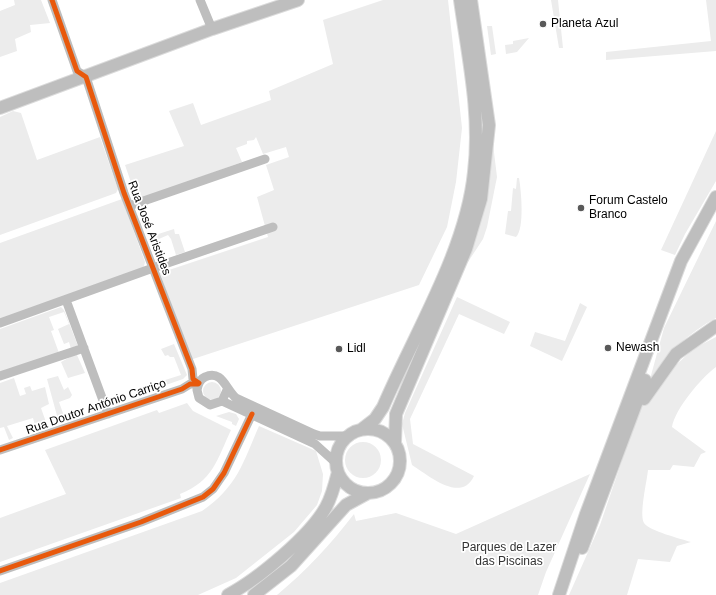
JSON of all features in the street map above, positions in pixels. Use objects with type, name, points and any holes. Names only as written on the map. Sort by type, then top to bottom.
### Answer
[{"type":"main road","points":[[0,108],[212,29],[298,0]]},
{"type":"main road","points":[[228,595],[241,588],[276,561],[319,519],[331,498],[337,468],[338,449],[347,436],[362,429],[375,419],[383,406],[452,255],[464,222],[474,173],[476,135],[475,104],[460,0]]},
{"type":"main road","points":[[337,468],[343,481],[350,488],[368,493],[378,492],[386,487],[397,475],[400,458],[395,442],[396,414],[463,256],[481,199],[489,124],[471,0]]},
{"type":"main road","points":[[559,595],[586,514],[681,261],[716,197]]},
{"type":"main road","points":[[562,595],[595,517],[687,264],[716,208]]},
{"type":"main road","points":[[626,432],[648,391],[676,354],[716,326]]},
{"type":"main road","points":[[362,429],[380,431],[395,442]]},
{"type":"main road","points":[[254,595],[291,566],[346,505],[368,493]]},
{"type":"street","points":[[52,0],[77,71],[86,77]]},
{"type":"street","points":[[200,0],[212,29]]},
{"type":"street","name":"Rua José Aristides","points":[[86,77],[129,206],[192,369],[193,379],[200,382]]},
{"type":"street","points":[[129,206],[265,159]]},
{"type":"street","points":[[0,323],[273,227]]},
{"type":"street","points":[[66,300],[108,414]]},
{"type":"street","points":[[0,376],[84,348]]},
{"type":"street","points":[[337,468],[315,444],[222,401],[210,405],[202,402],[197,394],[200,382],[211,375],[220,377],[223,380],[227,390],[236,398],[314,434],[320,436],[347,436]]},
{"type":"street","name":"Rua Doutor António Carriço","points":[[0,450],[182,389],[190,384],[200,382]]},
{"type":"street","name":"Rua Doutor António Carriço","points":[[182,389],[197,394]]},
{"type":"street","points":[[222,401],[227,390]]},
{"type":"street","points":[[0,571],[142,522],[203,497],[213,489],[224,473],[252,414]]},
{"type":"green space","points":[[14,0],[41,0],[50,23],[30,25],[31,32],[15,39],[17,51],[0,57],[0,11],[15,5]]},
{"type":"green space","points":[[383,0],[448,0],[462,128],[456,182],[447,227],[419,285],[190,360],[160,273],[268,237],[257,197],[274,190],[266,165],[289,157],[286,147],[263,154],[256,137],[254,140],[247,141],[247,144],[236,148],[242,162],[141,199],[136,197],[125,165],[184,146],[169,111],[193,103],[201,125],[271,100],[269,91],[333,64],[323,20]]},
{"type":"green space","points":[[551,0],[558,0],[563,48],[559,48]]},
{"type":"green space","points":[[706,0],[716,0],[716,51],[606,60],[606,52],[711,41]]},
{"type":"green space","points":[[487,26],[492,26],[496,54],[491,55]]},
{"type":"green space","points":[[529,38],[517,52],[506,54],[505,45],[513,44],[513,41]]},
{"type":"green space","points":[[13,111],[21,113],[37,160],[100,137],[118,189],[116,193],[0,235],[0,117]]},
{"type":"green space","points":[[716,131],[716,181],[685,234],[675,255],[661,250]]},
{"type":"green space","points":[[491,144],[493,144],[497,177],[487,227],[483,239],[468,262],[466,261]]},
{"type":"green space","points":[[517,178],[519,178],[520,183],[522,209],[521,226],[516,237],[505,234],[508,211],[511,211],[513,188],[516,189]]},
{"type":"green space","points":[[122,199],[145,262],[142,269],[0,319],[0,243]]},
{"type":"green space","points":[[716,221],[716,318],[696,330],[679,344],[650,379],[664,328]]},
{"type":"green space","points":[[174,229],[175,234],[179,234],[185,252],[176,255],[171,239],[168,235],[152,242],[149,237]]},
{"type":"green space","points":[[457,297],[510,322],[504,334],[459,314],[410,419],[413,444],[474,476],[468,484],[461,488],[444,485],[412,465],[402,424],[405,413]]},
{"type":"green space","points":[[580,303],[587,307],[562,361],[530,346],[535,332],[565,341]]},
{"type":"green space","points":[[61,307],[64,310],[78,346],[71,349],[69,342],[64,344],[58,329],[69,324],[64,312],[49,317],[54,330],[51,331],[59,353],[0,373],[0,329]]},
{"type":"green space","points":[[716,337],[716,367],[703,378],[683,403],[672,427],[706,452],[701,454],[694,467],[673,465],[670,470],[648,470],[642,512],[644,523],[647,526],[659,532],[691,542],[677,546],[670,562],[638,559],[627,595],[569,595],[600,525],[641,405],[670,371],[693,349]]},
{"type":"green space","points":[[174,344],[187,375],[183,379],[163,386],[162,381],[181,375],[174,357],[170,357],[168,355],[165,356],[161,349]]},
{"type":"green space","points":[[74,355],[77,355],[85,373],[68,378],[61,362]]},
{"type":"green space","points":[[58,376],[64,390],[68,387],[72,395],[70,398],[59,402],[64,416],[79,412],[79,417],[59,423],[47,379]]},
{"type":"green space","points":[[14,378],[20,396],[26,394],[24,388],[30,386],[32,391],[45,387],[49,404],[41,408],[47,425],[36,429],[33,418],[7,426],[13,438],[9,440],[4,427],[0,428],[0,383]]},
{"type":"green space","points":[[212,382],[218,385],[221,391],[218,397],[212,400],[206,397],[203,391],[206,385]]},
{"type":"green space","points":[[187,403],[193,411],[231,430],[213,468],[200,483],[180,494],[181,498],[0,562],[0,518],[66,494],[45,450],[157,410],[159,413]]},
{"type":"green space","points":[[229,412],[236,414],[239,419],[236,426],[232,424],[232,422],[216,416]]},
{"type":"green space","points":[[259,426],[316,451],[323,474],[322,491],[317,505],[294,532],[236,578],[198,595],[0,595],[0,583],[202,511],[223,493],[238,473]]},
{"type":"green space","points":[[363,442],[373,445],[378,450],[381,460],[378,470],[373,475],[363,478],[353,475],[348,470],[345,460],[348,450],[353,445]]},
{"type":"green space","name":"Parques de Lazer das Piscinas","points":[[590,474],[546,572],[538,595],[277,595],[318,557],[354,514],[356,521],[396,513],[456,534]]},
{"type":"cycle path","points":[[52,0],[77,71],[86,77],[124,193],[192,369],[193,379],[199,383]]},
{"type":"cycle path","points":[[0,450],[182,389],[190,384],[198,384]]},
{"type":"cycle path","points":[[0,571],[141,522],[203,497],[213,489],[224,473],[252,414]]},
{"type":"place","name":"Planeta Azul","points":[[543,24]]},
{"type":"place","name":"Forum Castelo Branco","points":[[581,208]]},
{"type":"place","name":"Newash","points":[[608,348]]},
{"type":"place","name":"Lidl","points":[[339,349]]}]
